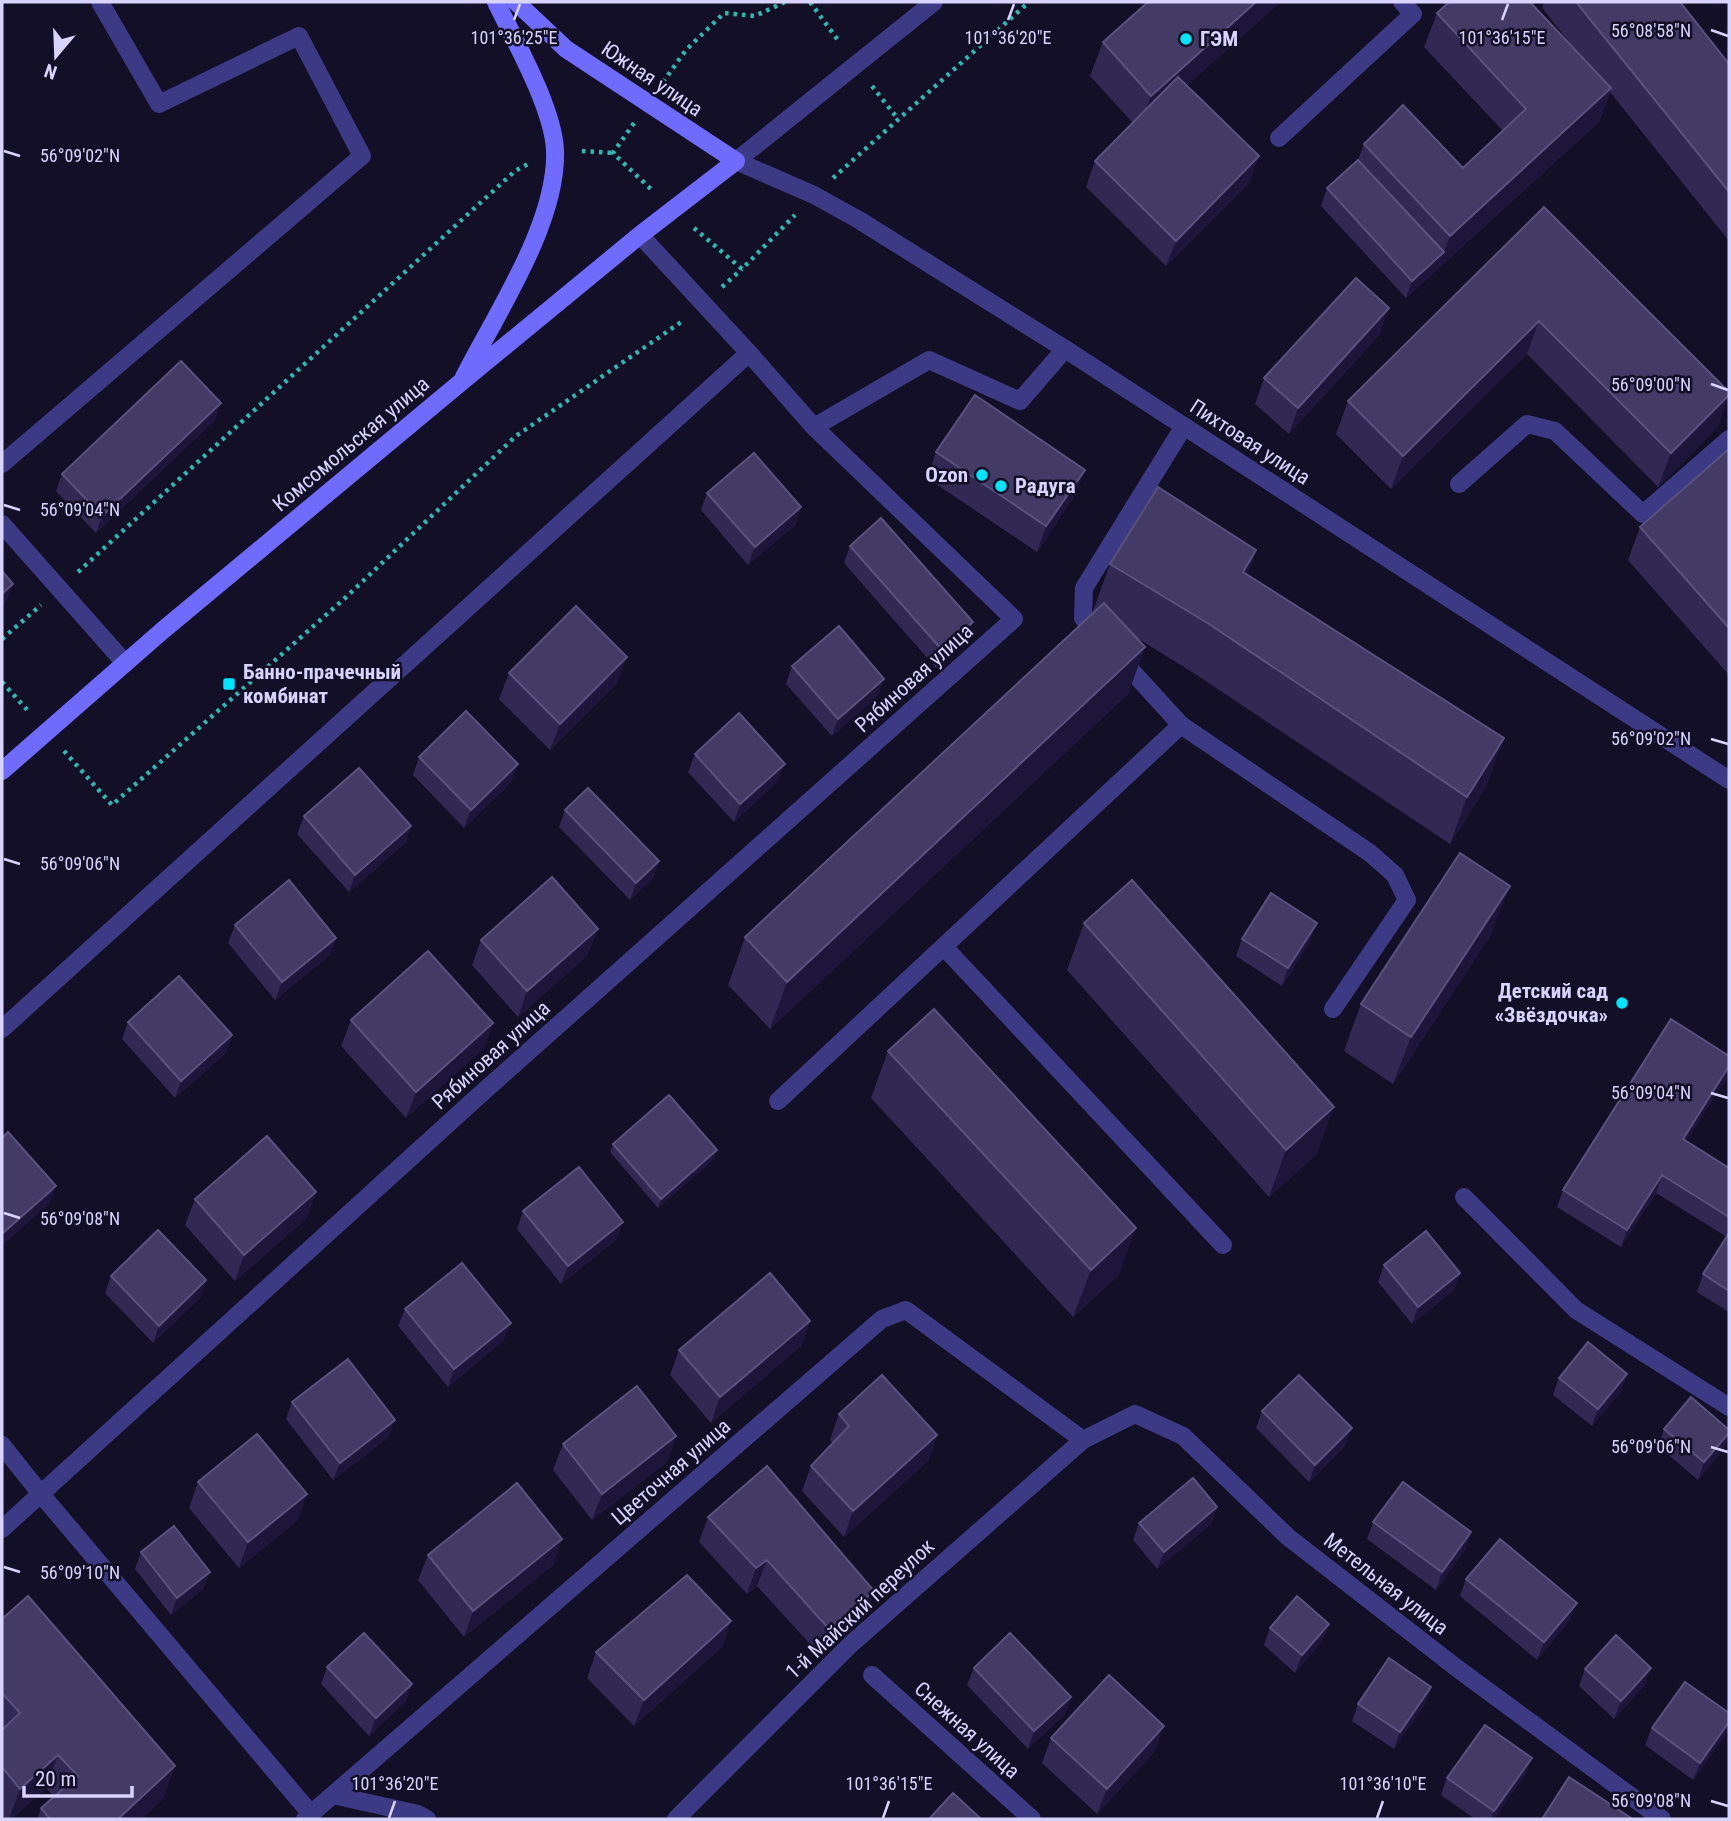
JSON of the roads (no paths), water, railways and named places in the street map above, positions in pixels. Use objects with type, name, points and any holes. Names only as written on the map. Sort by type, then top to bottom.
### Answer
[{"type":"main road","points":[[460,383],[538,234],[550,191],[555,150],[543,102],[496,2]]},
{"type":"main road","name":"Южная улица","points":[[516,2],[566,49],[736,161]]},
{"type":"main road","name":"Комсомольская улица","points":[[2,771],[125,663],[460,383],[640,235],[736,161]]},
{"type":"street","points":[[2,464],[362,156],[299,36],[159,104],[100,2]]},
{"type":"street","points":[[736,161],[934,2]]},
{"type":"street","points":[[1279,138],[1413,14],[1402,2]]},
{"type":"street","name":"Пихтовая улица","points":[[736,161],[814,195],[859,220],[1065,349],[1729,780]]},
{"type":"street","points":[[640,235],[750,353],[814,427],[929,360],[1020,401],[1065,349]]},
{"type":"street","points":[[2,1030],[750,353]]},
{"type":"street","points":[[1459,484],[1527,424],[1555,431],[1643,514],[1729,439]]},
{"type":"street","points":[[1184,426],[1084,588],[1083,618],[1181,725],[1370,853],[1395,875],[1407,900],[1333,1009]]},
{"type":"street","name":"Рябиновая улица","points":[[2,1529],[473,1101],[1014,619],[814,427]]},
{"type":"street","points":[[2,524],[125,663]]},
{"type":"street","points":[[778,1101],[1181,725]]},
{"type":"street","points":[[944,947],[1223,1245]]},
{"type":"street","points":[[1464,1197],[1576,1310],[1729,1407]]},
{"type":"street","name":"Цветочная улица","points":[[308,1817],[882,1319],[906,1311],[1083,1440]]},
{"type":"street","name":"Метельная улица","points":[[1083,1440],[1135,1414],[1183,1436],[1288,1537],[1469,1677],[1662,1819]]},
{"type":"street","name":"1-й Майский переулок","points":[[676,1819],[850,1645],[1083,1440]]},
{"type":"street","points":[[2,1445],[308,1817]]},
{"type":"street","name":"Снежная улица","points":[[872,1675],[1032,1819]]},
{"type":"street","points":[[333,1795],[418,1814],[427,1819]]},
{"type":"place","name":"ГЭМ","points":[[1186,39]]},
{"type":"place","name":"Ozon","points":[[982,475]]},
{"type":"place","name":"Радуга","points":[[1001,486]]},
{"type":"place","name":"Банно-прачечный комбинат","points":[[229,684]]},
{"type":"place","name":"Детский сад «Звёздочка»","points":[[1622,1003]]}]
